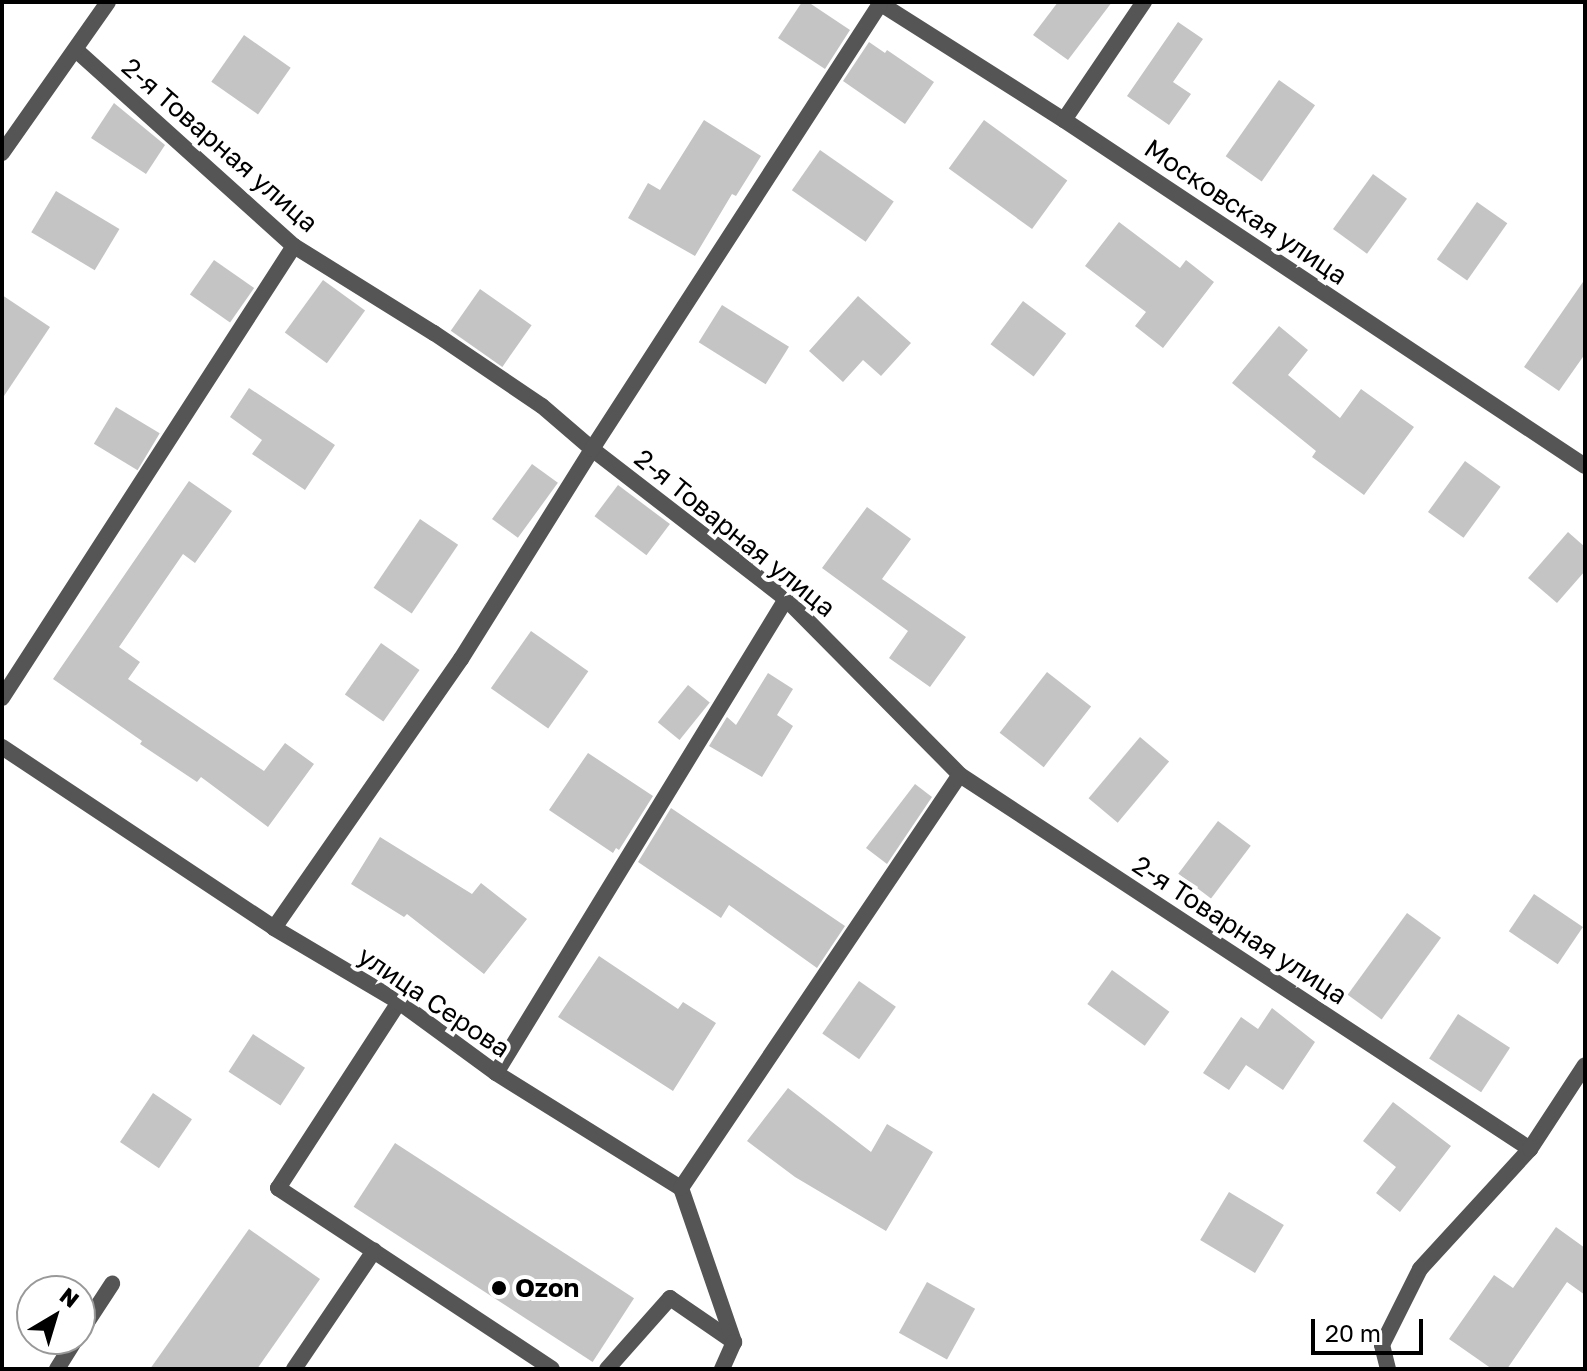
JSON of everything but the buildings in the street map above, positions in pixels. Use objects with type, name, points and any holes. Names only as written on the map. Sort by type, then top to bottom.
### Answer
[{"type":"street","points":[[2,153],[108,2]]},
{"type":"street","points":[[1064,120],[1144,2]]},
{"type":"street","points":[[274,928],[461,659],[879,3]]},
{"type":"street","name":"Московская улица","points":[[879,3],[1064,120],[1585,466]]},
{"type":"street","name":"2-я Товарная улица","points":[[76,50],[294,246],[518,390],[786,599],[960,775],[1530,1149]]},
{"type":"street","points":[[2,698],[294,246]]},
{"type":"street","points":[[496,1073],[786,599]]},
{"type":"street","name":"улица Серова","points":[[2,747],[274,928],[399,1002],[496,1073],[681,1188]]},
{"type":"street","points":[[722,1369],[734,1342],[681,1188],[960,775]]},
{"type":"street","points":[[399,1002],[278,1188],[552,1369]]},
{"type":"street","points":[[1388,1369],[1382,1345],[1420,1269],[1530,1149],[1585,1065]]},
{"type":"street","points":[[294,1369],[374,1251]]},
{"type":"street","points":[[96,1308],[112,1284]]},
{"type":"street","points":[[607,1369],[670,1298],[734,1342]]},
{"type":"place","name":"Ozon","points":[[499,1288]]}]
